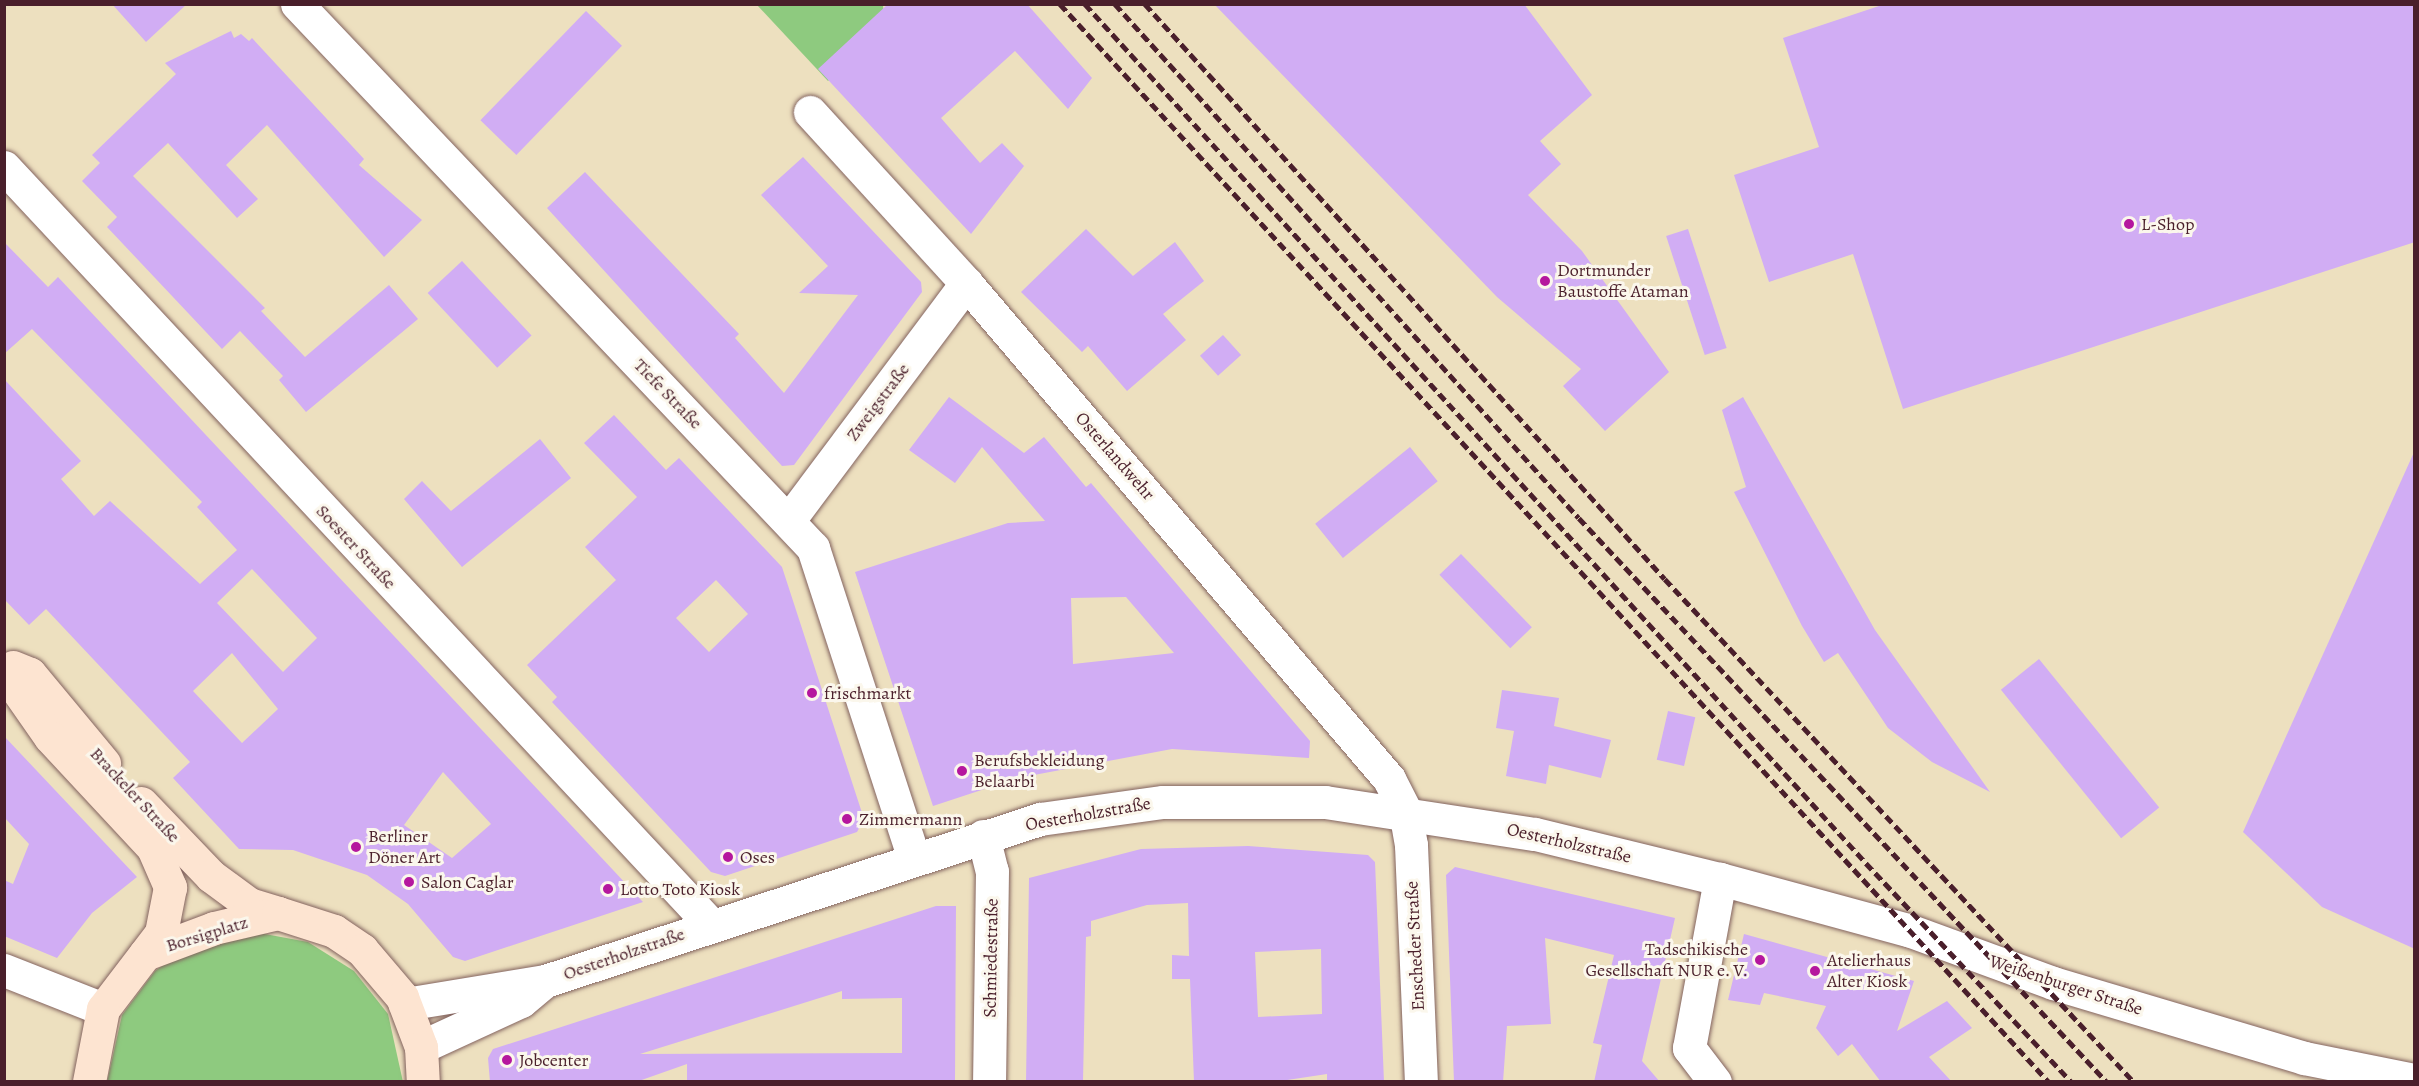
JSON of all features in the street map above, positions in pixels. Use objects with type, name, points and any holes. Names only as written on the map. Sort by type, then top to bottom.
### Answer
[{"type":"main road","name":"Brackeler Straße","points":[[4,663],[30,674],[78,735],[211,876],[249,904],[278,914]]},
{"type":"main road","name":"Brackeler Straße","points":[[4,671],[50,737],[165,867],[168,915],[145,954]]},
{"type":"main road","name":"Borsigplatz","points":[[89,1082],[104,1009],[145,954],[214,928],[278,914],[334,931],[362,950],[405,1004],[421,1047],[423,1082]]},
{"type":"street","name":"Tiefe Straße","points":[[297,4],[789,520],[813,549],[914,859]]},
{"type":"street","name":"Osterlandwehr","points":[[810,112],[966,283],[1313,686],[1389,779],[1405,811]]},
{"type":"street","name":"Soester Straße","points":[[4,167],[711,925]]},
{"type":"street","name":"Zweigstraße","points":[[789,520],[966,283]]},
{"type":"street","name":"Oesterholzstraße","points":[[405,1004],[545,981],[1040,819],[1163,801],[1325,802],[1405,811],[1535,834],[1720,879]]},
{"type":"street","name":"Enscheder Straße","points":[[1405,811],[1421,1082]]},
{"type":"street","name":"Schmiedestraße","points":[[983,836],[992,871],[988,1082]]},
{"type":"street","name":"Weißenburger Straße","points":[[1720,879],[1908,930],[2073,989],[2304,1058],[2415,1080]]},
{"type":"street","points":[[1715,1082],[1689,1048],[1720,879]]},
{"type":"street","points":[[4,970],[104,1009]]},
{"type":"street","name":"Oesterholzstraße","points":[[421,1047],[521,1001],[545,981]]},
{"type":"green space","points":[[757,5],[883,5],[885,28],[828,81]]},
{"type":"green space","points":[[254,932],[308,942],[354,971],[388,1014],[403,1082],[107,1082],[122,1015],[155,971],[177,955]]},
{"type":"building","points":[[112,4],[187,4],[146,42]]},
{"type":"building","points":[[888,4],[1027,4],[1092,78],[1068,109],[1015,51],[941,118],[980,163],[1002,143],[1024,166],[971,234],[818,69]]},
{"type":"building","points":[[1214,4],[1524,4],[1592,95],[1540,141],[1561,164],[1528,195],[1582,251],[1669,372],[1605,431],[1563,386],[1581,369],[1497,297]]},
{"type":"building","name":"L-Shop","points":[[1885,4],[2415,4],[2415,242],[1903,409],[1853,254],[1769,282],[1734,175],[1819,147],[1783,38]]},
{"type":"building","points":[[586,11],[622,46],[516,155],[480,120]]},
{"type":"building","points":[[231,31],[234,38],[241,34],[249,41],[252,38],[364,159],[359,165],[422,220],[384,257],[267,125],[226,165],[258,199],[237,218],[168,143],[133,176],[265,308],[261,311],[305,357],[389,285],[418,319],[306,412],[279,380],[283,376],[240,331],[222,349],[107,227],[117,217],[82,181],[100,163],[92,155],[176,74],[165,63]]},
{"type":"building","points":[[803,157],[921,282],[922,292],[794,465],[782,466],[547,208],[585,172],[739,334],[735,338],[784,393],[858,295],[799,293],[828,266],[761,195]]},
{"type":"building","points":[[1086,229],[1133,276],[1175,242],[1204,281],[1163,314],[1186,340],[1127,391],[1088,346],[1082,352],[1021,292]]},
{"type":"building","points":[[1688,229],[1727,348],[1705,355],[1666,236]]},
{"type":"building","points":[[4,242],[48,287],[58,277],[643,902],[465,961],[453,957],[408,904],[367,875],[293,850],[239,849],[173,778],[190,762],[46,609],[29,625],[4,599],[4,379],[81,461],[61,479],[94,516],[110,501],[200,584],[237,550],[197,507],[202,502],[32,329],[4,354]],"holes":[[[252,569],[317,638],[283,672],[217,603]],[[232,653],[278,709],[242,743],[193,691]],[[443,772],[491,824],[452,858],[404,825]]]},
{"type":"building","points":[[462,261],[532,336],[497,368],[428,293]]},
{"type":"building","points":[[1223,335],[1241,355],[1218,376],[1200,356]]},
{"type":"building","points":[[949,397],[1024,453],[1044,437],[1086,487],[1091,483],[1310,741],[1309,758],[1172,749],[1018,778],[933,806],[855,572],[1008,523],[1045,521],[982,447],[955,483],[909,450]],"holes":[[[1126,597],[1174,653],[1073,664],[1071,598]]]},
{"type":"building","points":[[1743,397],[1875,630],[1990,792],[1932,762],[1888,728],[1838,653],[1824,662],[1802,626],[1734,492],[1746,487],[1722,410]]},
{"type":"building","points":[[614,415],[666,470],[679,458],[782,567],[864,819],[857,832],[725,876],[711,872],[552,702],[557,697],[527,665],[616,580],[585,547],[637,497],[584,443]],"holes":[[[716,580],[748,614],[709,652],[676,618]]]},
{"type":"building","points":[[540,439],[571,478],[462,567],[404,499],[422,481],[451,511]]},
{"type":"building","points":[[1410,447],[1438,481],[1343,558],[1315,524]]},
{"type":"building","points":[[2415,450],[2415,949],[2322,907],[2243,832]]},
{"type":"building","points":[[1461,554],[1532,627],[1510,648],[1439,575]]},
{"type":"building","points":[[2039,659],[2159,807],[2121,838],[2001,690]]},
{"type":"building","points":[[1502,690],[1559,698],[1554,726],[1611,740],[1601,778],[1549,765],[1546,784],[1506,776],[1514,731],[1496,728]]},
{"type":"building","points":[[1668,711],[1695,717],[1684,766],[1657,760]]},
{"type":"building","points":[[4,736],[137,877],[92,913],[57,958],[4,936],[4,880],[13,884],[29,844],[4,817]]},
{"type":"building","points":[[1248,846],[1368,855],[1375,862],[1384,1082],[1327,1082],[1327,1074],[1274,1082],[1194,1082],[1190,979],[1172,979],[1172,955],[1189,956],[1188,903],[1147,905],[1091,921],[1091,936],[1086,937],[1083,1082],[1026,1082],[1029,878],[1141,849]],"holes":[[[1321,949],[1322,1014],[1258,1017],[1255,952]]]},
{"type":"building","points":[[1455,867],[1675,918],[1642,1061],[1660,1082],[1594,1082],[1602,1045],[1593,1043],[1614,955],[1545,938],[1551,1024],[1507,1026],[1503,1082],[1454,1082],[1446,875]]},
{"type":"building","points":[[936,906],[956,906],[955,1082],[687,1082],[687,1064],[636,1082],[490,1082],[488,1058],[493,1049]],"holes":[[[842,991],[842,999],[902,998],[902,1053],[640,1054]]]},
{"type":"building","points":[[1744,934],[1914,981],[1897,1031],[1947,1001],[1972,1028],[1929,1057],[1952,1082],[1881,1082],[1852,1044],[1838,1056],[1816,1028],[1826,1006],[1764,993],[1760,1005],[1728,1000]]},
{"type":"railway","points":[[1060,4],[2049,1082]]},
{"type":"railway","points":[[1085,4],[1866,863],[2072,1082]]},
{"type":"railway","points":[[1115,4],[1579,518],[2107,1082]]},
{"type":"railway","points":[[1145,4],[1665,579],[2134,1082]]},
{"type":"place","name":"L-Shop","points":[[2129,224]]},
{"type":"place","name":"Dortmunder Baustoffe Ataman","points":[[1545,281]]},
{"type":"place","name":"frischmarkt","points":[[812,693]]},
{"type":"place","name":"Berufsbekleidung Belaarbi","points":[[962,771]]},
{"type":"place","name":"Zimmermann","points":[[847,819]]},
{"type":"place","name":"Berliner Döner Art","points":[[356,847]]},
{"type":"place","name":"Oses","points":[[728,857]]},
{"type":"place","name":"Salon Caglar","points":[[409,882]]},
{"type":"place","name":"Lotto Toto Kiosk","points":[[608,889]]},
{"type":"place","name":"Tadschikische Gesellschaft NUR e. V.","points":[[1760,960]]},
{"type":"place","name":"Atelierhaus Alter Kiosk","points":[[1815,971]]},
{"type":"place","name":"Jobcenter","points":[[507,1060]]}]
